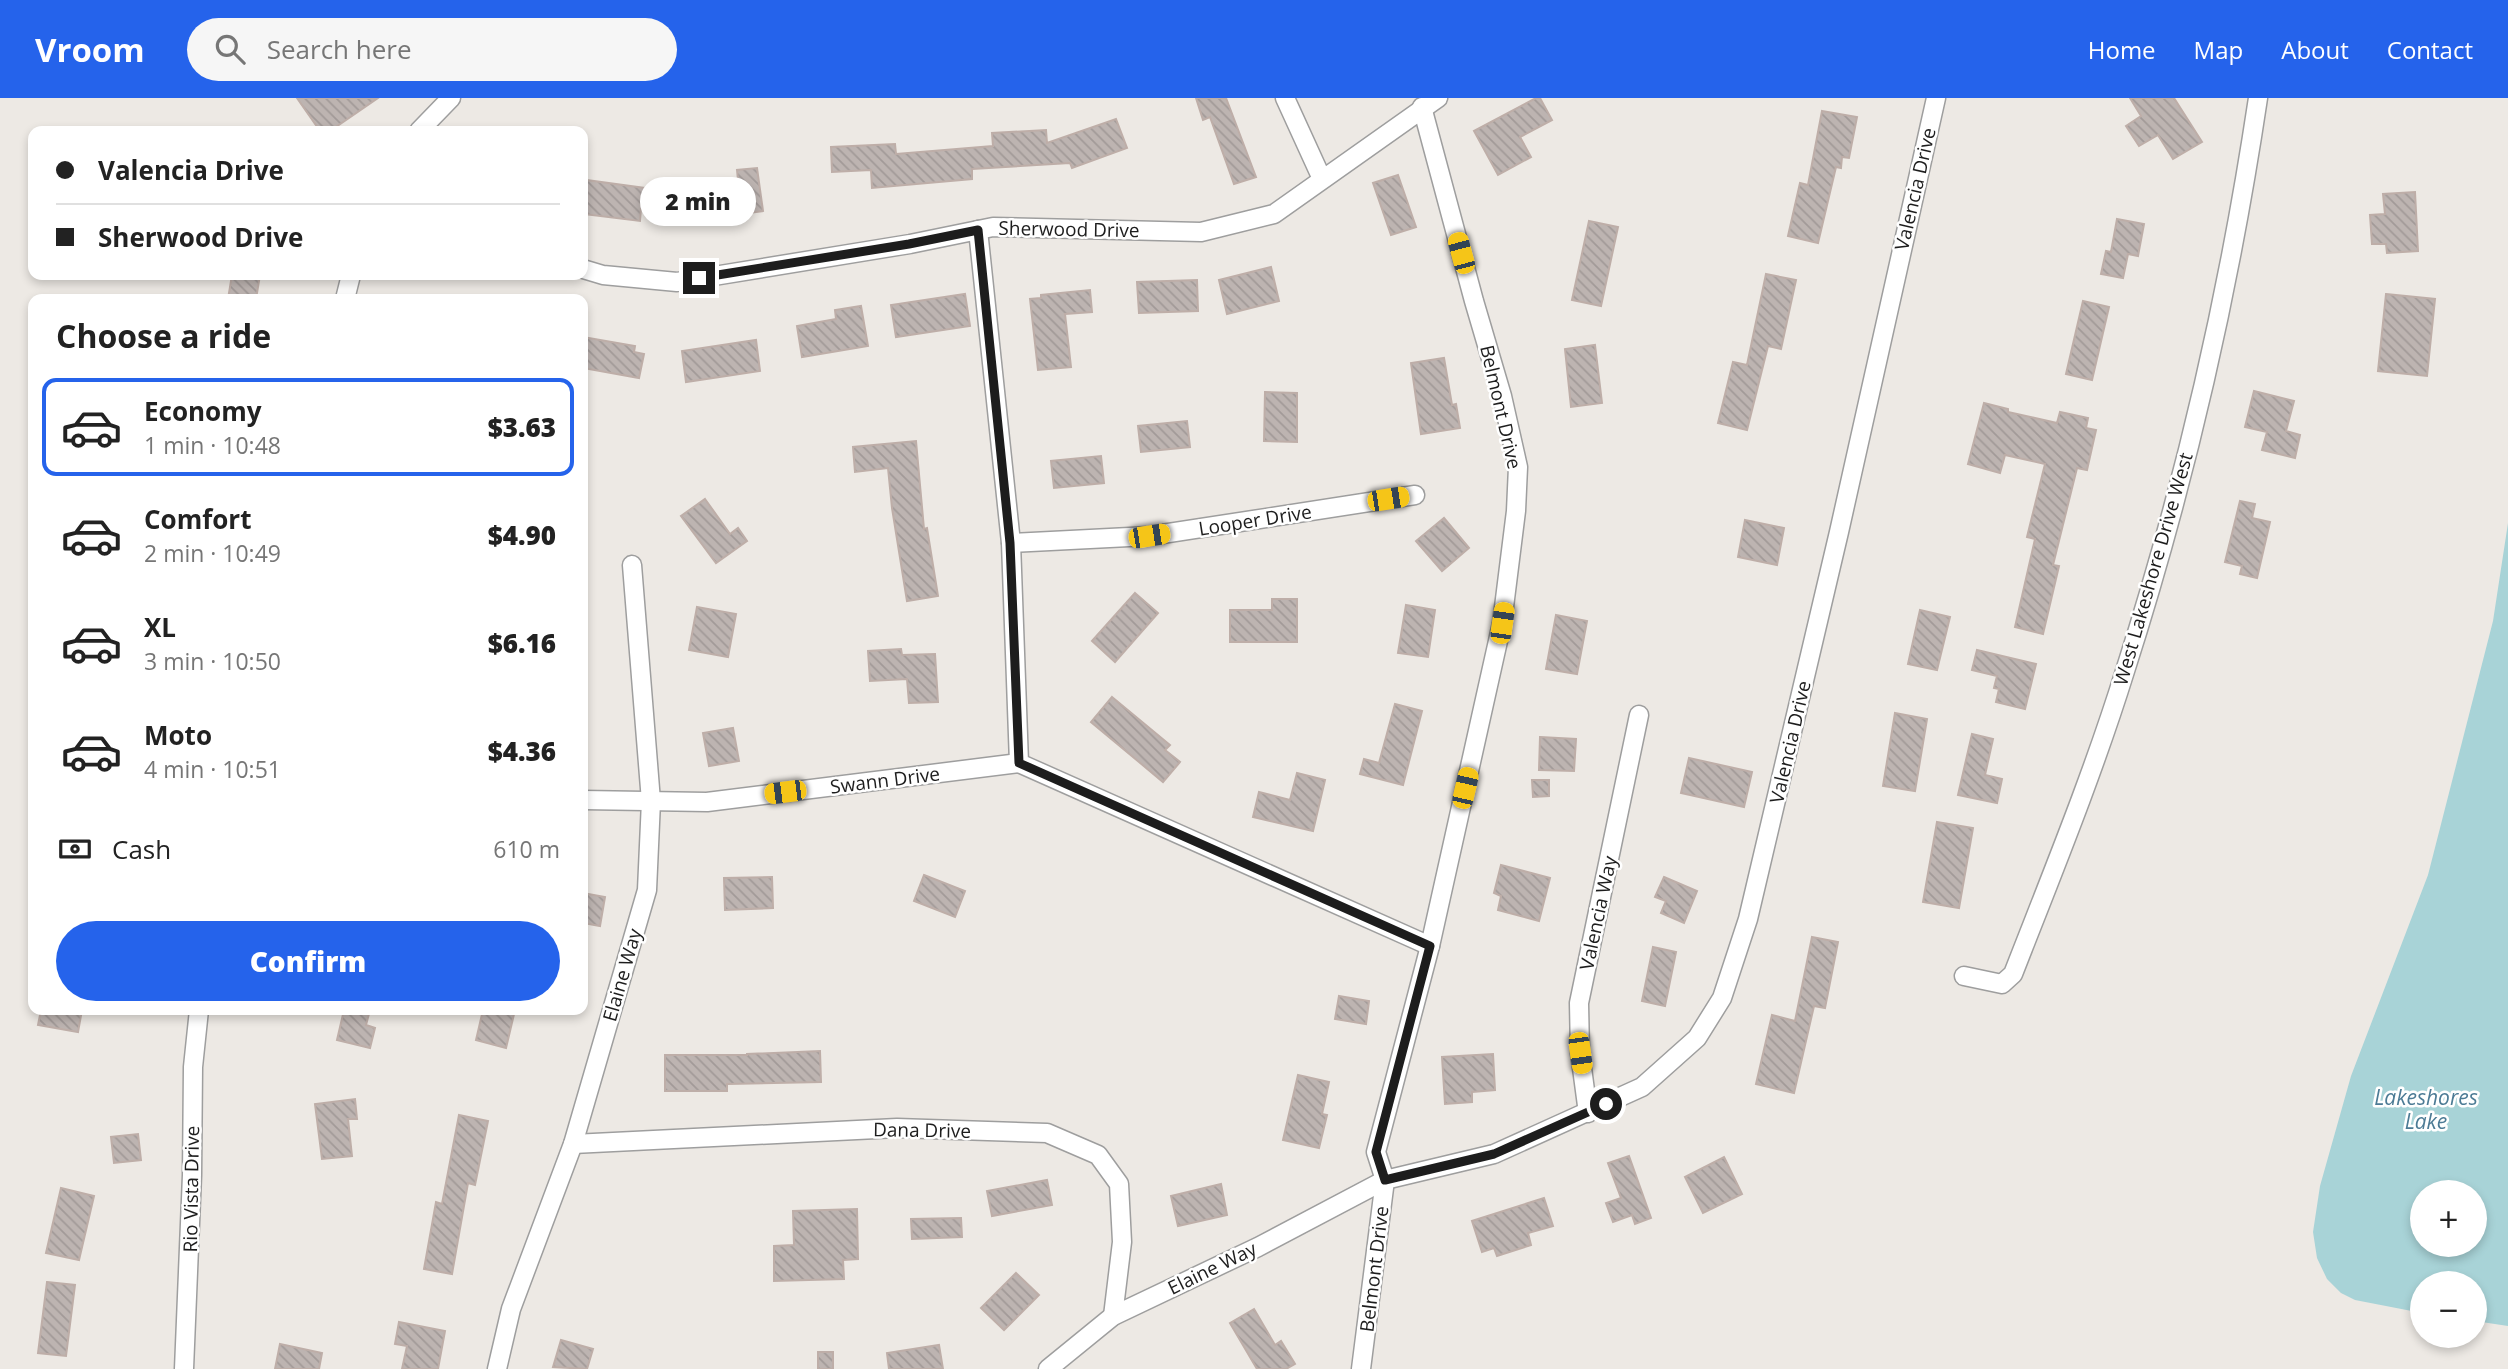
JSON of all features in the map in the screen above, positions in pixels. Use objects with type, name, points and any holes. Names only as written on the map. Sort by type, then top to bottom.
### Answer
[{"type":"street","points":[[424,126],[451,98]]},
{"type":"street","points":[[1285,98],[1322,179]]},
{"type":"street","name":"Valencia Drive","points":[[1385,1180],[1494,1154],[1642,1087],[1697,1038],[1722,998],[1751,906],[1839,532],[1936,98]]},
{"type":"street","name":"West Lakeshore Drive West","points":[[1964,976],[2002,984],[2013,974],[2056,867],[2125,672],[2171,518],[2207,365],[2243,199],[2258,98]]},
{"type":"street","name":"Sherwood Drive","points":[[588,271],[677,282],[909,244],[993,227],[1201,232],[1275,214],[1430,102]]},
{"type":"street","name":"Belmont Drive","points":[[1362,1369],[1385,1180],[1376,1152],[1430,946],[1502,623],[1516,511],[1518,467],[1502,396],[1474,301],[1430,102]]},
{"type":"street","points":[[978,230],[1010,543],[1019,763],[1430,946]]},
{"type":"street","name":"Looper Drive","points":[[1010,543],[1149,536],[1415,495]]},
{"type":"street","name":"Elaine Way","points":[[497,1369],[511,1309],[573,1144],[647,890],[651,801],[632,565]]},
{"type":"street","name":"Valencia Way","points":[[1588,1113],[1580,1053],[1579,1003],[1639,715]]},
{"type":"street","name":"Swann Drive","points":[[588,800],[707,802],[1019,763]]},
{"type":"street","name":"Rio Vista Drive","points":[[184,1369],[192,1189],[193,1067],[198,1015]]},
{"type":"street","name":"Dana Drive","points":[[573,1144],[898,1128],[1047,1133],[1098,1155],[1119,1184],[1122,1242],[1112,1316]]},
{"type":"street","name":"Elaine Way","points":[[1048,1369],[1112,1316],[1258,1247],[1385,1180]]},
{"type":"water","name":"Lakeshores Lake","points":[[2508,523],[2508,1326],[2487,1323],[2487,1271],[2410,1271],[2410,1311],[2355,1300],[2341,1293],[2327,1279],[2317,1258],[2313,1232],[2320,1186],[2351,1076],[2428,875],[2493,621]]},
{"type":"building","points":[[297,98],[378,98],[337,126],[317,126]]},
{"type":"building","points":[[1196,98],[1226,98],[1256,177],[1234,184],[1210,117],[1203,120]]},
{"type":"building","points":[[1540,98],[1552,120],[1520,137],[1531,157],[1498,175],[1474,131]]},
{"type":"building","points":[[2130,98],[2174,98],[2202,142],[2173,159],[2158,135],[2139,146],[2126,126],[2141,116]]},
{"type":"building","points":[[1822,111],[1857,117],[1849,158],[1842,157],[1841,168],[1836,167],[1818,243],[1788,236],[1800,183],[1808,185]]},
{"type":"building","points":[[1116,119],[1127,148],[1072,168],[1070,163],[972,169],[972,179],[872,188],[871,170],[832,172],[831,147],[895,144],[896,154],[993,146],[992,133],[1046,130],[1047,143]]},
{"type":"building","points":[[757,168],[763,211],[695,220],[693,203],[641,209],[640,221],[588,215],[588,180],[660,190],[738,180],[737,170]]},
{"type":"building","points":[[1398,175],[1416,227],[1391,235],[1373,183]]},
{"type":"building","points":[[2415,192],[2418,251],[2387,253],[2386,244],[2372,244],[2370,215],[2385,214],[2383,194]]},
{"type":"building","points":[[2117,219],[2144,224],[2138,256],[2128,254],[2123,278],[2101,274],[2106,251],[2111,252]]},
{"type":"building","points":[[1589,221],[1618,227],[1601,306],[1572,300]]},
{"type":"building","points":[[1271,267],[1279,301],[1227,314],[1219,280]]},
{"type":"building","points":[[1766,274],[1796,280],[1781,349],[1768,346],[1747,430],[1718,423],[1733,362],[1747,365]]},
{"type":"building","points":[[231,280],[259,280],[257,294],[229,294]]},
{"type":"building","points":[[1197,280],[1198,311],[1139,313],[1137,282]]},
{"type":"building","points":[[1090,290],[1092,312],[1065,314],[1071,367],[1038,370],[1030,299],[1041,298],[1041,295]]},
{"type":"building","points":[[965,294],[970,326],[896,337],[891,305]]},
{"type":"building","points":[[2386,294],[2435,299],[2427,376],[2378,371]]},
{"type":"building","points":[[2083,301],[2109,307],[2092,380],[2066,374]]},
{"type":"building","points":[[861,306],[868,346],[802,357],[797,326],[836,319],[835,310]]},
{"type":"building","points":[[588,338],[635,346],[634,352],[644,354],[639,378],[588,369]]},
{"type":"building","points":[[756,340],[760,371],[686,382],[682,351]]},
{"type":"building","points":[[1595,345],[1602,403],[1571,407],[1565,349]]},
{"type":"building","points":[[1444,358],[1452,405],[1456,404],[1460,428],[1421,434],[1411,363]]},
{"type":"building","points":[[2254,391],[2294,401],[2286,431],[2300,435],[2295,458],[2262,450],[2267,432],[2245,427]]},
{"type":"building","points":[[1265,392],[1297,393],[1297,442],[1264,441]]},
{"type":"building","points":[[1984,403],[2008,409],[2008,412],[2057,423],[2060,412],[2088,418],[2086,428],[2096,430],[2087,470],[2077,468],[2053,565],[2059,566],[2043,634],[2015,627],[2035,539],[2027,537],[2045,464],[2005,455],[2000,473],[1968,464]]},
{"type":"building","points":[[1187,421],[1190,447],[1141,452],[1138,426]]},
{"type":"building","points":[[916,441],[924,529],[927,528],[938,596],[907,601],[888,468],[855,472],[853,447]]},
{"type":"building","points":[[1101,456],[1104,483],[1054,488],[1051,461]]},
{"type":"building","points":[[705,499],[730,534],[738,528],[747,541],[716,563],[681,516]]},
{"type":"building","points":[[2240,501],[2255,504],[2252,518],[2270,522],[2257,578],[2240,574],[2242,566],[2225,562]]},
{"type":"building","points":[[1444,518],[1469,548],[1442,571],[1416,541]]},
{"type":"building","points":[[1745,520],[1784,528],[1777,565],[1738,557]]},
{"type":"building","points":[[1135,593],[1158,613],[1115,662],[1092,641]]},
{"type":"building","points":[[1272,599],[1297,599],[1297,642],[1230,642],[1230,610],[1272,610]]},
{"type":"building","points":[[1406,605],[1435,610],[1428,657],[1398,653]]},
{"type":"building","points":[[697,607],[736,614],[728,657],[689,650]]},
{"type":"building","points":[[1920,610],[1950,617],[1937,670],[1908,664]]},
{"type":"building","points":[[1556,615],[1587,621],[1577,674],[1546,669]]},
{"type":"building","points":[[901,649],[902,655],[935,654],[938,702],[909,703],[907,679],[870,681],[868,651]]},
{"type":"building","points":[[1977,650],[2036,664],[2025,709],[1996,702],[1999,689],[1994,688],[1997,676],[1972,670]]},
{"type":"building","points":[[1112,697],[1170,745],[1165,750],[1180,762],[1163,782],[1091,722]]},
{"type":"building","points":[[1395,704],[1422,711],[1403,785],[1360,774],[1364,759],[1379,763]]},
{"type":"building","points":[[1895,713],[1927,719],[1915,791],[1883,786]]},
{"type":"building","points":[[733,728],[739,761],[709,766],[703,733]]},
{"type":"building","points":[[1972,734],[1993,739],[1985,775],[2002,779],[1997,803],[1958,795]]},
{"type":"building","points":[[1540,737],[1576,739],[1574,771],[1539,770]]},
{"type":"building","points":[[1689,758],[1752,772],[1744,807],[1681,793]]},
{"type":"building","points":[[1297,773],[1325,780],[1313,831],[1253,817],[1259,792],[1290,800]]},
{"type":"building","points":[[1532,780],[1549,780],[1549,796],[1533,797]]},
{"type":"building","points":[[1937,822],[1973,828],[1959,908],[1923,902]]},
{"type":"building","points":[[1501,865],[1550,878],[1539,921],[1498,910],[1501,896],[1494,893]]},
{"type":"building","points":[[924,875],[965,891],[955,917],[914,901]]},
{"type":"building","points":[[772,877],[773,908],[725,910],[724,878]]},
{"type":"building","points":[[1664,877],[1697,891],[1684,923],[1661,913],[1666,901],[1655,897]]},
{"type":"building","points":[[588,894],[605,897],[600,926],[588,924]]},
{"type":"building","points":[[1812,937],[1838,942],[1825,1008],[1814,1006],[1794,1093],[1756,1084],[1772,1015],[1795,1021]]},
{"type":"building","points":[[1653,947],[1676,952],[1665,1006],[1642,1001]]},
{"type":"building","points":[[1339,996],[1369,1001],[1366,1024],[1335,1019]]},
{"type":"building","points":[[40,1015],[81,1015],[78,1032],[38,1025]]},
{"type":"building","points":[[343,1015],[369,1015],[366,1025],[375,1028],[370,1048],[337,1040]]},
{"type":"building","points":[[482,1015],[514,1015],[506,1048],[476,1040]]},
{"type":"building","points":[[820,1051],[821,1082],[727,1084],[727,1091],[665,1091],[665,1055],[747,1055]]},
{"type":"building","points":[[1493,1054],[1495,1090],[1472,1092],[1472,1102],[1445,1104],[1442,1057]]},
{"type":"building","points":[[1298,1075],[1329,1082],[1322,1114],[1327,1115],[1319,1148],[1283,1140]]},
{"type":"building","points":[[355,1099],[357,1119],[348,1119],[352,1156],[322,1159],[315,1104]]},
{"type":"building","points":[[459,1115],[488,1121],[475,1185],[468,1183],[452,1274],[424,1269],[436,1202],[442,1204]]},
{"type":"building","points":[[138,1134],[141,1160],[114,1163],[111,1137]]},
{"type":"building","points":[[1629,1156],[1651,1218],[1635,1224],[1632,1215],[1613,1222],[1606,1203],[1621,1198],[1608,1163]]},
{"type":"building","points":[[1724,1157],[1742,1194],[1703,1213],[1685,1177]]},
{"type":"building","points":[[1047,1180],[1052,1205],[992,1216],[987,1191]]},
{"type":"building","points":[[1221,1184],[1227,1215],[1178,1226],[1171,1196]]},
{"type":"building","points":[[61,1188],[94,1196],[79,1260],[46,1253]]},
{"type":"building","points":[[1544,1198],[1553,1226],[1528,1233],[1531,1245],[1497,1256],[1494,1248],[1482,1252],[1472,1221]]},
{"type":"building","points":[[857,1209],[858,1259],[843,1260],[844,1279],[774,1281],[774,1246],[794,1245],[793,1211]]},
{"type":"building","points":[[961,1218],[962,1237],[912,1239],[911,1219]]},
{"type":"building","points":[[1016,1273],[1039,1295],[1004,1330],[981,1308]]},
{"type":"building","points":[[47,1282],[75,1285],[66,1356],[38,1353]]},
{"type":"building","points":[[1254,1309],[1275,1345],[1281,1341],[1295,1364],[1286,1369],[1257,1369],[1230,1323]]},
{"type":"building","points":[[399,1322],[445,1331],[438,1369],[402,1369],[407,1346],[395,1344]]},
{"type":"building","points":[[561,1340],[593,1349],[587,1369],[553,1367]]},
{"type":"building","points":[[280,1344],[322,1353],[319,1369],[275,1369]]},
{"type":"building","points":[[939,1345],[943,1369],[889,1369],[887,1353]]},
{"type":"building","points":[[818,1352],[833,1352],[833,1369],[818,1369]]},
{"type":"route","points":[[699,278],[978,230],[1010,543],[1019,763],[1430,946],[1376,1152],[1385,1180],[1494,1154],[1606,1104]]}]
